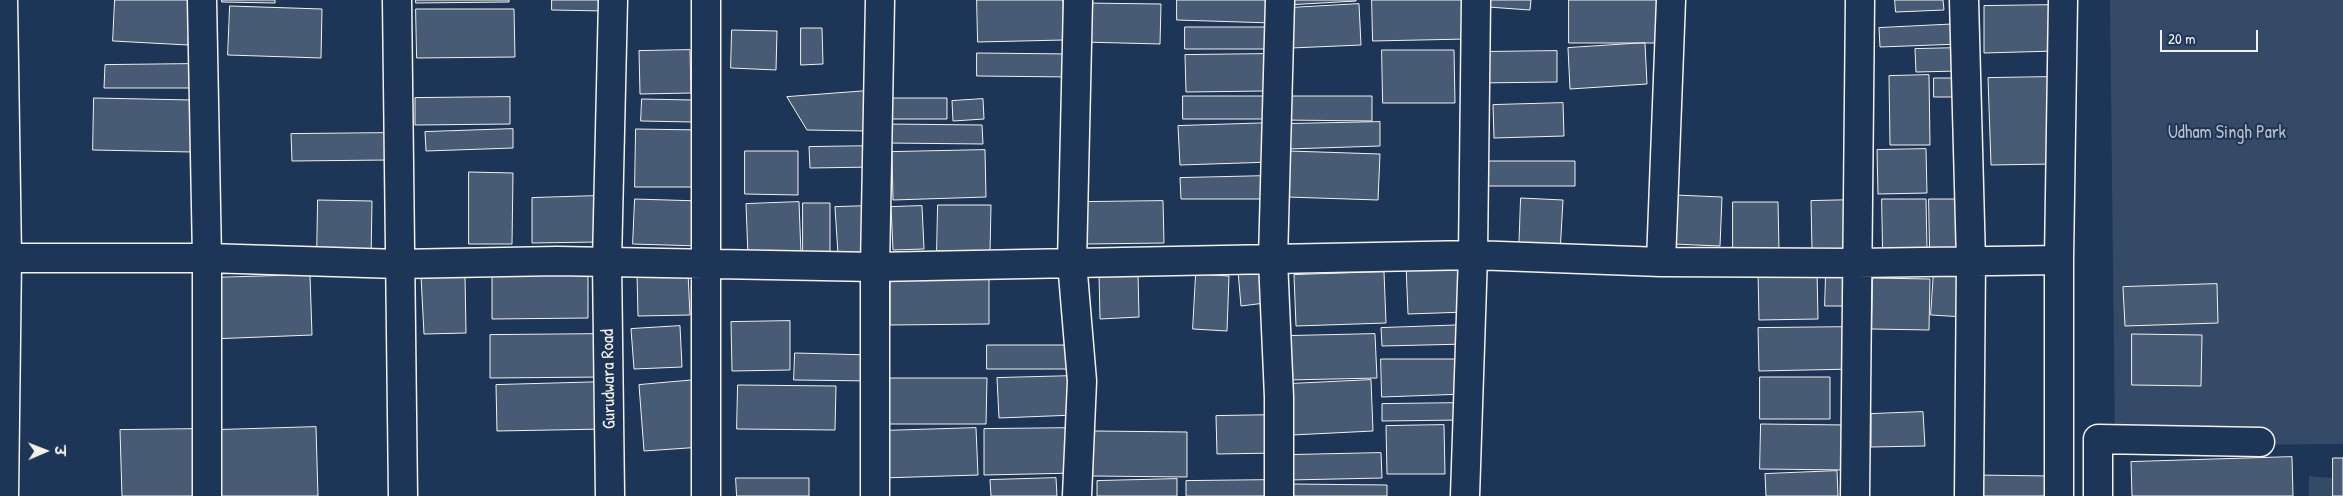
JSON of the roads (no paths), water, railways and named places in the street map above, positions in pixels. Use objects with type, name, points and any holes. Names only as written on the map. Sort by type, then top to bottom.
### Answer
[{"type":"street","points":[[3,0],[4,496]]},
{"type":"street","points":[[202,0],[207,258],[207,496]]},
{"type":"street","points":[[397,0],[398,264],[402,496]]},
{"type":"street","name":"Gurudwara Road","points":[[610,496],[607,262],[613,0]]},
{"type":"street","points":[[706,0],[708,263],[706,496]]},
{"type":"street","points":[[875,496],[875,267],[880,0]]},
{"type":"street","points":[[1077,496],[1082,381],[1072,262],[1078,0]]},
{"type":"street","points":[[1279,496],[1279,397],[1273,260],[1280,0]]},
{"type":"street","points":[[1465,496],[1473,255],[1476,0]]},
{"type":"street","points":[[1661,262],[1671,0]]},
{"type":"street","points":[[1855,496],[1860,0]]},
{"type":"street","points":[[1964,0],[1971,261],[1968,496]]},
{"type":"street","points":[[2059,496],[2059,260],[2063,0]]},
{"type":"street","points":[[3,258],[207,258],[398,264],[708,263],[875,267],[1473,255],[1661,262],[1857,263],[2059,260]]},
{"type":"street","points":[[2098,496],[2098,439],[2260,442]]},
{"type":"park label","name":"Udham Singh Park","points":[[2227,133]]}]
